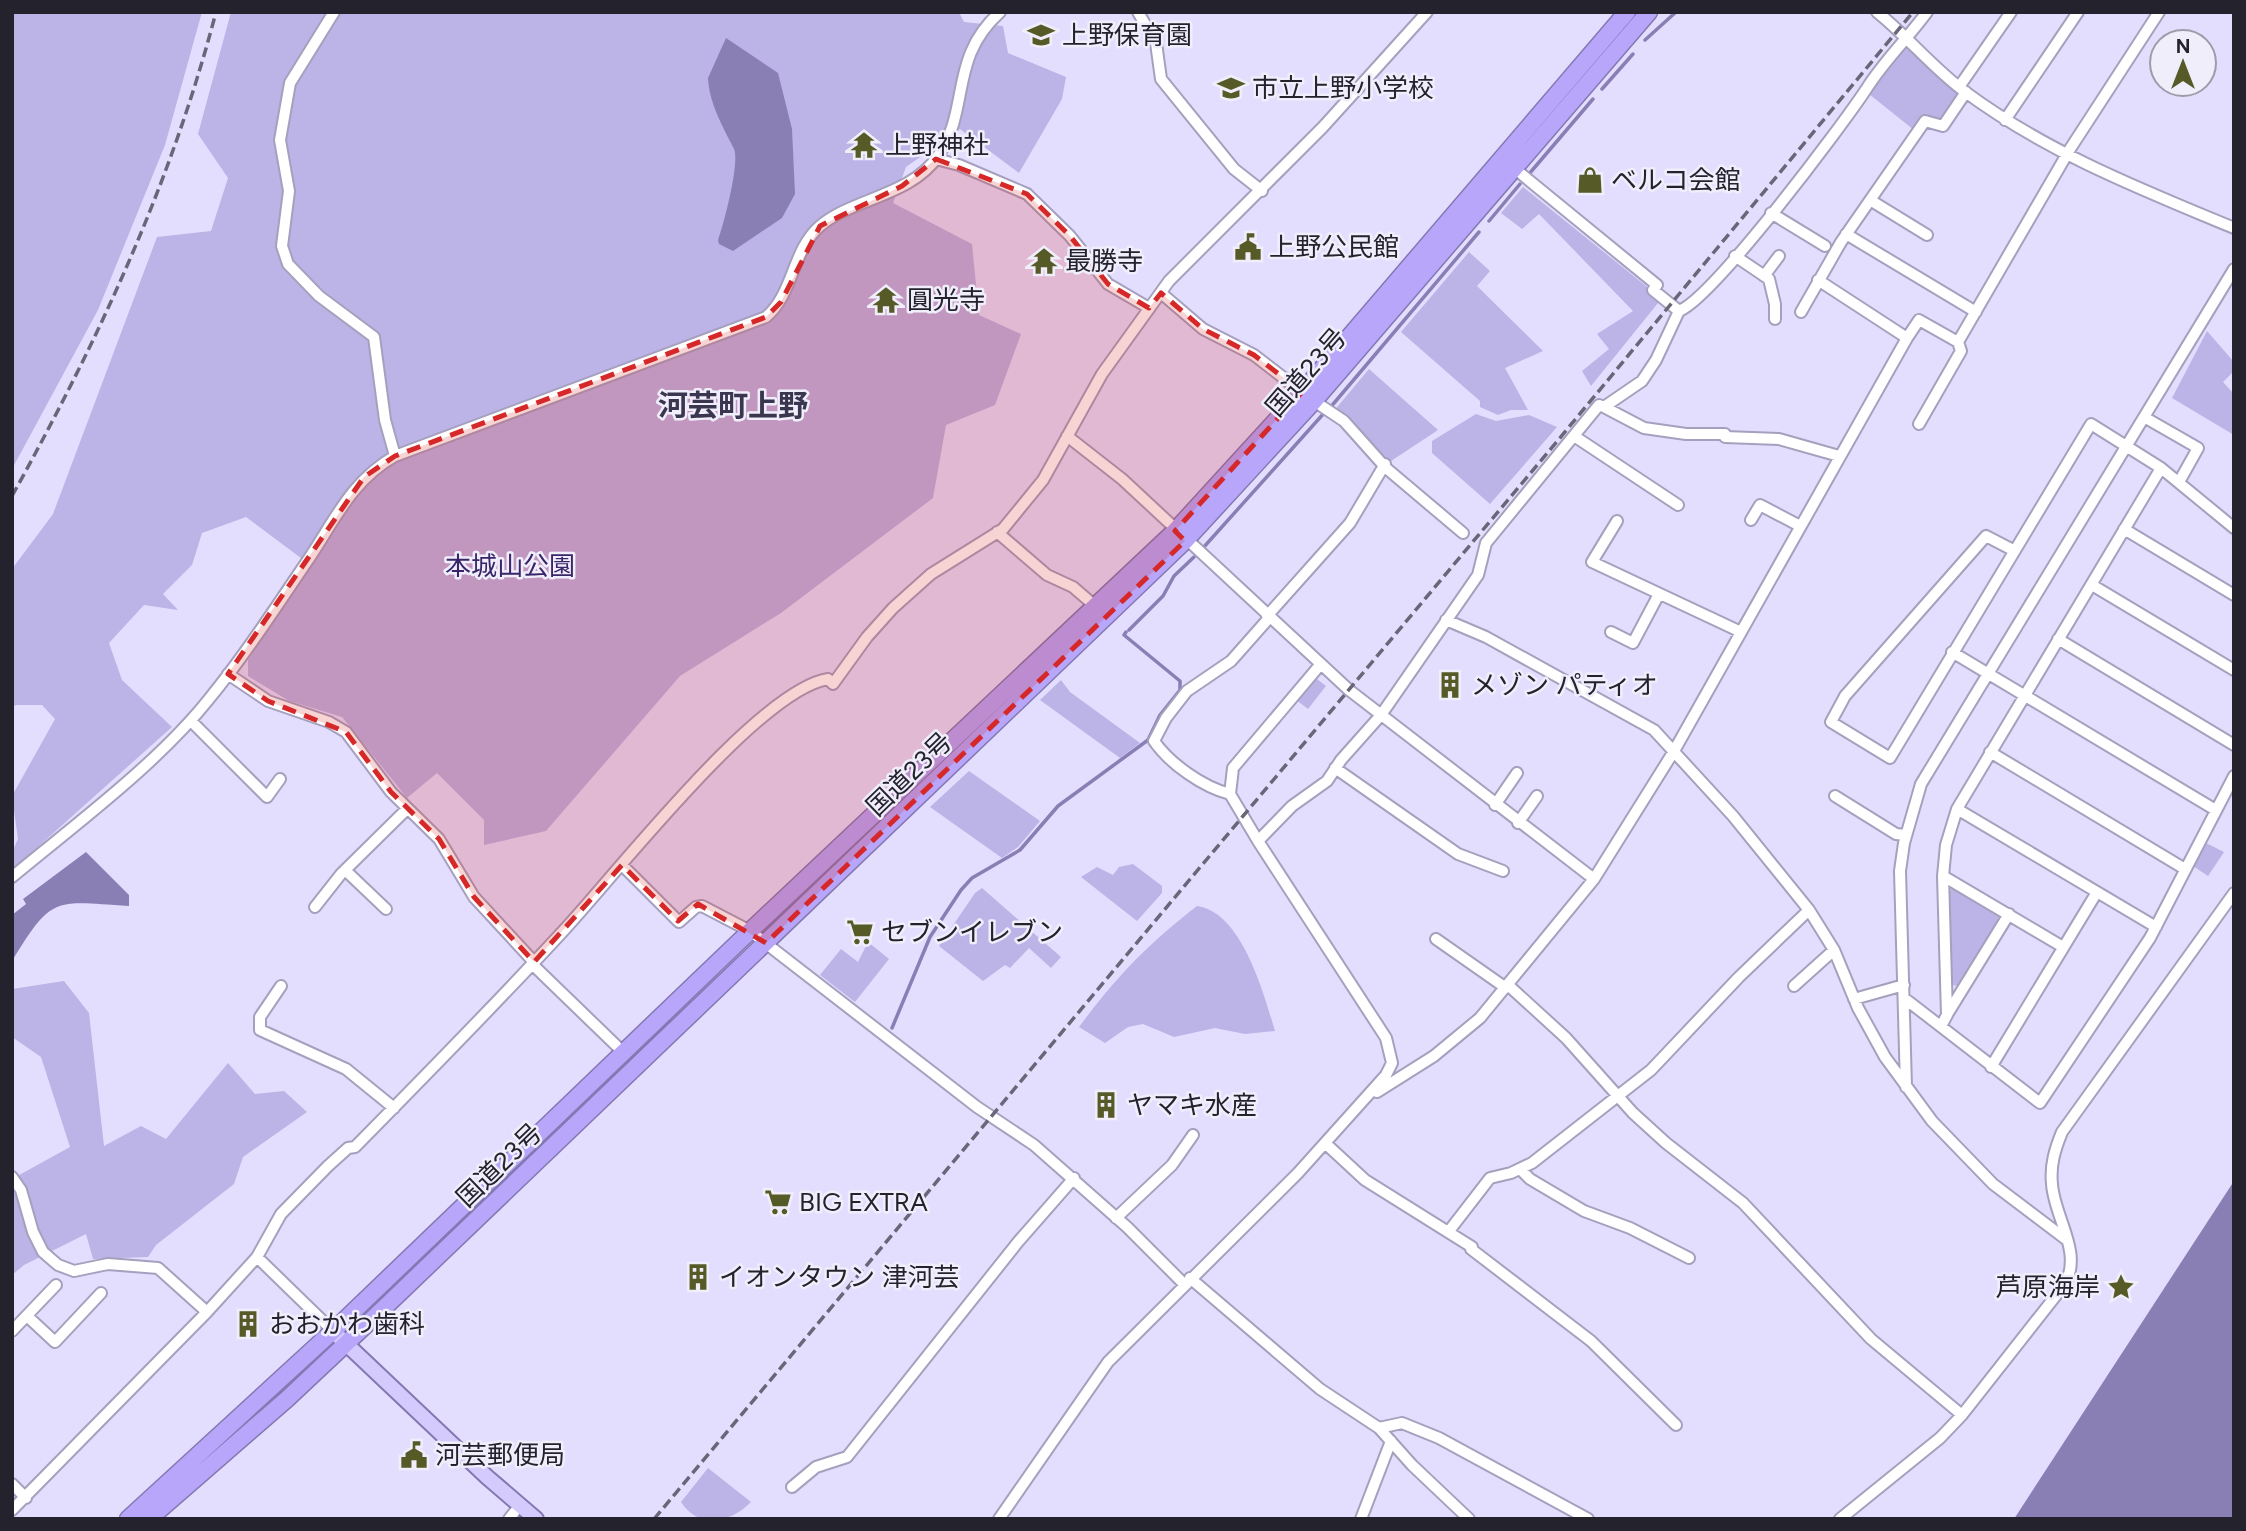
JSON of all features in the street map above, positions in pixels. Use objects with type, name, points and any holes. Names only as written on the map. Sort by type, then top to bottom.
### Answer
[{"type":"highway","name":"国道23号","points":[[1308,396],[1627,12]]},
{"type":"highway","name":"国道23号","points":[[128,1519],[339,1337],[766,943],[1180,536],[1514,168],[1649,12]]},
{"type":"highway","name":"国道23号","points":[[149,1519],[287,1399],[339,1337],[750,931],[1095,606],[1180,536]]},
{"type":"main road","points":[[339,1337],[536,1519]]},
{"type":"street","points":[[334,12],[290,83],[280,140],[289,191],[282,246],[288,264],[319,296],[373,337],[378,351],[384,420],[395,457]]},
{"type":"street","points":[[12,877],[191,721],[228,674],[309,558],[348,495],[364,477],[395,457],[766,317],[781,302],[807,242],[820,226],[902,186],[936,159],[951,127],[968,54],[980,32],[1000,12]]},
{"type":"street","points":[[1138,12],[1156,43],[1161,79],[1234,169],[1262,191]]},
{"type":"street","points":[[1604,407],[1642,381],[1656,360],[1679,311],[1687,308],[1771,213],[1927,12]]},
{"type":"street","points":[[1801,312],[1846,234],[1925,121],[1943,126],[2011,12]]},
{"type":"street","points":[[2005,120],[2078,12]]},
{"type":"street","points":[[1958,342],[2066,156],[2157,13]]},
{"type":"street","points":[[12,1510],[207,1312],[257,1256],[281,1214],[328,1166],[348,1148],[355,1147],[533,963],[719,757],[758,721],[810,682],[828,679],[834,684],[867,637],[893,608],[931,574],[997,532],[1043,480],[1102,374],[1161,293],[1181,269],[1262,191],[1381,65],[1422,14]]},
{"type":"street","points":[[1884,14],[1963,90],[2005,120],[2066,156],[2234,228]]},
{"type":"street","points":[[936,159],[959,165],[1027,194],[1070,236],[1108,284],[1149,308]]},
{"type":"street","points":[[1514,168],[1657,285],[1653,290],[1679,311]]},
{"type":"street","points":[[1870,200],[1927,235]]},
{"type":"street","points":[[1771,213],[1825,246]]},
{"type":"street","points":[[1846,234],[1976,312]]},
{"type":"street","points":[[1735,256],[1769,279],[1774,296],[1775,319]]},
{"type":"street","points":[[1764,276],[1779,256]]},
{"type":"street","points":[[1906,1087],[1900,871],[1906,835],[1921,785],[2234,269]]},
{"type":"street","points":[[1818,280],[1907,338]]},
{"type":"street","points":[[1161,293],[1203,329],[1254,355],[1344,421],[1385,464],[1463,533]]},
{"type":"street","points":[[1368,1097],[1413,1070],[1464,1033],[1507,986],[1594,879],[1674,751],[1839,456],[1919,320],[1958,342],[1961,351],[1919,424]]},
{"type":"street","points":[[1258,841],[1292,806],[1327,780],[1381,715],[1478,575],[1486,543],[1599,405],[1644,428],[1686,434],[1725,434],[1725,437],[1759,436],[1839,456]]},
{"type":"street","points":[[2144,416],[2198,449],[2179,482]]},
{"type":"street","points":[[2013,550],[1986,536],[1845,696],[1831,722],[1889,758],[2091,424],[2161,468],[2234,528]]},
{"type":"street","points":[[1067,436],[1114,472],[1320,665],[1518,823],[1594,879]]},
{"type":"street","points":[[1573,436],[1678,505]]},
{"type":"street","points":[[999,1519],[1108,1362],[1325,1143],[1368,1097],[1391,1063],[1390,1046],[1230,794],[1185,770],[1166,756],[1154,741],[1162,724],[1187,691],[1214,676],[1231,661],[1350,523],[1385,464]]},
{"type":"street","points":[[1947,1015],[1943,876],[1946,845],[1957,808],[2161,468]]},
{"type":"street","points":[[1751,520],[1760,505],[1800,526]]},
{"type":"street","points":[[1617,520],[1592,562],[1741,632]]},
{"type":"street","points":[[2124,529],[2234,595]]},
{"type":"street","points":[[997,532],[1047,575],[1073,587],[1095,606]]},
{"type":"street","points":[[2092,585],[2233,668]]},
{"type":"street","points":[[1611,632],[1633,642],[1659,594]]},
{"type":"street","points":[[1446,620],[1486,637],[1654,730],[1733,816],[1809,910],[1834,950],[1854,999],[1885,1057],[1932,1121],[1993,1184],[2067,1240]]},
{"type":"street","points":[[2058,639],[2234,745]]},
{"type":"street","points":[[1952,652],[2214,809]]},
{"type":"street","points":[[1230,794],[1233,768],[1320,665]]},
{"type":"street","points":[[228,674],[268,701],[341,728],[407,808],[443,845],[474,897],[533,963],[625,1054]]},
{"type":"street","points":[[191,721],[267,797],[280,779]]},
{"type":"street","points":[[1990,752],[2185,869]]},
{"type":"street","points":[[1335,768],[1458,854],[1503,871]]},
{"type":"street","points":[[1495,805],[1517,773]]},
{"type":"street","points":[[1904,998],[2040,1103],[2156,927],[2214,809],[2234,776]]},
{"type":"street","points":[[1518,823],[1537,796]]},
{"type":"street","points":[[1835,796],[1896,834],[1906,835]]},
{"type":"street","points":[[315,907],[345,870],[407,808]]},
{"type":"street","points":[[1957,808],[2156,927]]},
{"type":"street","points":[[622,864],[679,922],[696,907],[702,906],[750,931],[1074,1178],[1187,1281],[1320,1389],[1379,1428],[1469,1519]]},
{"type":"street","points":[[345,870],[386,909]]},
{"type":"street","points":[[1943,876],[2063,947]]},
{"type":"street","points":[[1991,1067],[2096,892]]},
{"type":"street","points":[[1840,1519],[1940,1438],[1962,1415],[2065,1284],[2072,1261],[2052,1186],[2051,1164],[2062,1132],[2234,893]]},
{"type":"street","points":[[1449,1231],[1490,1178],[1520,1169],[1668,1055],[1716,1001],[1809,910]]},
{"type":"street","points":[[1941,1026],[2009,915]]},
{"type":"street","points":[[1436,939],[1507,986],[1566,1038],[1617,1095],[1666,1143],[1743,1203],[1871,1339],[1962,1415]]},
{"type":"street","points":[[1794,986],[1834,950]]},
{"type":"street","points":[[1854,999],[1903,985]]},
{"type":"street","points":[[281,986],[260,1017],[260,1030],[346,1069],[394,1108]]},
{"type":"street","points":[[1116,1218],[1179,1157],[1193,1135]]},
{"type":"street","points":[[1325,1143],[1365,1180],[1449,1231],[1591,1341],[1676,1425]]},
{"type":"street","points":[[1520,1169],[1530,1179],[1584,1211],[1630,1228],[1689,1258]]},
{"type":"street","points":[[12,1177],[20,1190],[33,1232],[43,1252],[58,1265],[74,1271],[108,1264],[158,1268],[207,1312]]},
{"type":"street","points":[[792,1487],[816,1467],[847,1457],[1018,1242],[1074,1178]]},
{"type":"street","points":[[257,1256],[339,1337]]},
{"type":"street","points":[[12,1331],[57,1285]]},
{"type":"street","points":[[27,1316],[55,1342],[101,1293]]},
{"type":"street","points":[[1379,1428],[1402,1423],[1439,1438],[1588,1519]]},
{"type":"street","points":[[1361,1519],[1391,1441]]},
{"type":"street","points":[[12,1484],[26,1498]]},
{"type":"street","points":[[509,1519],[520,1505]]},
{"type":"highlighted area","points":[[936,159],[1027,194],[1070,236],[1108,284],[1149,308],[1161,293],[1203,329],[1254,355],[1302,392],[1175,531],[1185,541],[766,943],[698,904],[678,921],[622,865],[534,962],[474,897],[439,839],[391,792],[346,732],[268,701],[228,674],[364,477],[395,456],[766,317],[781,302],[820,226],[902,186]]},
{"type":"green space","points":[[12,12],[202,12],[165,145],[98,310],[12,469]]},
{"type":"green space","name":"本城山公園","points":[[231,12],[959,12],[964,22],[1003,26],[1008,53],[1066,77],[1062,99],[1019,173],[960,129],[906,167],[893,203],[972,244],[979,315],[1021,334],[995,405],[946,425],[933,498],[781,613],[680,676],[546,831],[484,845],[484,820],[437,773],[407,798],[342,717],[289,701],[248,676],[248,660],[309,564],[246,517],[202,533],[192,565],[163,594],[178,610],[144,605],[109,643],[122,680],[172,727],[12,870],[12,852],[18,839],[12,796],[55,719],[42,705],[15,705],[12,710],[12,569],[53,514],[157,237],[211,231],[228,178],[198,134]]},
{"type":"green space","points":[[1905,48],[1909,48],[1958,95],[1943,120],[1924,115],[1914,130],[1869,94]]},
{"type":"green space","points":[[1523,187],[1651,290],[1658,303],[1591,386],[1582,371],[1609,349],[1597,334],[1633,311],[1539,214],[1522,229],[1501,213]]},
{"type":"green space","points":[[1469,252],[1490,271],[1477,286],[1543,351],[1505,368],[1528,410],[1511,410],[1498,415],[1480,407],[1480,401],[1401,332]]},
{"type":"green space","points":[[2207,331],[2234,362],[2234,371],[2223,382],[2234,394],[2234,435],[2172,398]]},
{"type":"green space","points":[[1369,369],[1438,430],[1388,463],[1333,412]]},
{"type":"green space","points":[[1476,414],[1496,421],[1529,415],[1557,427],[1490,504],[1432,453],[1432,441]]},
{"type":"green space","points":[[1313,676],[1326,686],[1308,709],[1295,699]]},
{"type":"green space","points":[[1061,680],[1070,692],[1140,743],[1120,758],[1040,700]]},
{"type":"green space","points":[[969,771],[1040,821],[1018,847],[1002,858],[930,807]]},
{"type":"green space","points":[[2204,842],[2224,852],[2208,876],[2193,866]]},
{"type":"green space","points":[[1133,864],[1162,886],[1162,893],[1137,921],[1081,877],[1097,867],[1113,875],[1119,867]]},
{"type":"green space","points":[[1955,887],[1997,912],[1999,921],[1960,987],[1950,984],[1948,891]]},
{"type":"green space","points":[[982,888],[1061,957],[1051,968],[1029,948],[1010,968],[1005,965],[983,981],[939,946],[975,893]]},
{"type":"green space","points":[[1197,906],[1213,912],[1227,923],[1239,938],[1257,977],[1275,1031],[1245,1034],[1215,1028],[1174,1037],[1143,1024],[1128,1027],[1105,1043],[1079,1027],[1134,962]]},
{"type":"green space","points":[[868,942],[889,959],[855,1002],[820,975],[841,949],[858,962]]},
{"type":"green space","points":[[64,981],[89,1013],[104,1146],[141,1126],[166,1139],[228,1063],[255,1094],[284,1091],[307,1112],[243,1157],[234,1184],[156,1245],[148,1257],[93,1259],[86,1234],[24,1265],[12,1275],[12,1179],[70,1147],[41,1057],[12,1037],[12,989]]},
{"type":"green space","points":[[708,1468],[751,1502],[724,1519],[706,1520],[688,1511],[681,1502]]},
{"type":"shaded area","points":[[726,38],[778,73],[792,129],[795,194],[782,218],[733,251],[719,244],[718,240],[735,166],[734,149],[714,106],[708,78]]},
{"type":"shaded area","points":[[86,852],[129,895],[129,906],[85,903],[57,907],[37,924],[12,961],[12,915],[26,904],[23,899]]},
{"type":"shaded area","points":[[2234,1181],[2234,1519],[2014,1519]]},
{"type":"waterway","points":[[1645,40],[1676,12]]},
{"type":"waterway","points":[[1602,89],[1633,54]]},
{"type":"waterway","points":[[1529,174],[1593,99]]},
{"type":"waterway","points":[[1489,221],[1520,184]]},
{"type":"waterway","points":[[1329,409],[1479,232]]},
{"type":"waterway","points":[[1203,548],[1325,412]]},
{"type":"waterway","points":[[1129,630],[1163,596],[1174,576],[1194,557]]},
{"type":"waterway","points":[[892,1028],[930,937],[961,890],[972,878],[1020,850],[1058,806],[1148,740],[1160,715],[1180,690],[1180,681],[1124,635],[1126,632]]},
{"type":"railway","points":[[12,496],[74,379],[129,260],[177,138],[216,12]]},
{"type":"railway","points":[[654,1519],[1913,12]]},
{"type":"place","name":"上野保育園","points":[[1041,35]]},
{"type":"place","name":"市立上野小学校","points":[[1231,88]]},
{"type":"place","name":"上野神社","points":[[864,145]]},
{"type":"place","name":"ベルコ会館","points":[[1590,180]]},
{"type":"place","name":"上野公民館","points":[[1248,247]]},
{"type":"place","name":"最勝寺","points":[[1044,261]]},
{"type":"place","name":"圓光寺","points":[[886,300]]},
{"type":"place","name":"メゾン パティオ","points":[[1450,685]]},
{"type":"place","name":"セブンイレブン","points":[[860,932]]},
{"type":"place","name":"ヤマキ水産","points":[[1106,1105]]},
{"type":"place","name":"BIG EXTRA","points":[[778,1202]]},
{"type":"place","name":"イオンタウン 津河芸","points":[[698,1277]]},
{"type":"place","name":"芦原海岸","points":[[2121,1287]]},
{"type":"place","name":"おおかわ歯科","points":[[248,1324]]},
{"type":"place","name":"河芸郵便局","points":[[414,1455]]},
{"type":"district","name":"河芸町上野","points":[[733,406]]}]
